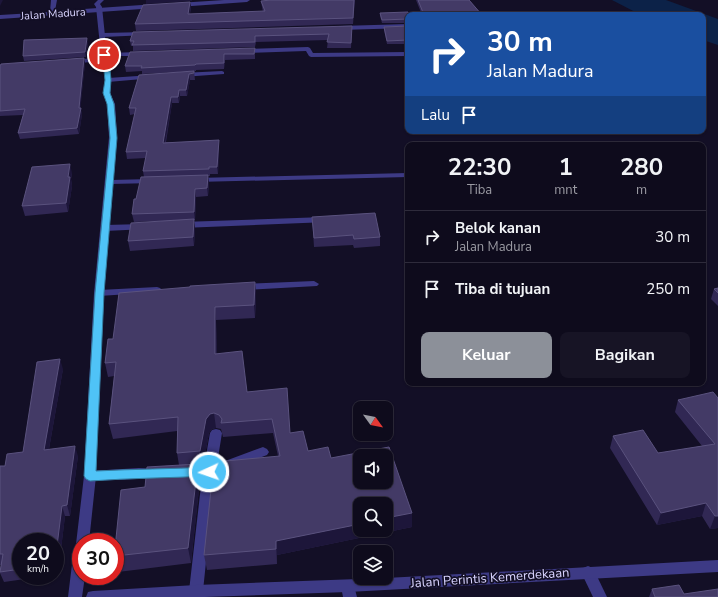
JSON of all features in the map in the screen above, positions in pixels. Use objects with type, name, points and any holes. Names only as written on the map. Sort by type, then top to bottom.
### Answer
[{"type":"street","points":[[52,14],[54,0]]},
{"type":"street","points":[[101,0],[97,4],[99,11],[162,6]]},
{"type":"street","points":[[170,5],[247,0]]},
{"type":"street","name":"Jalan Madura","points":[[0,17],[99,11],[103,35],[108,80],[106,93],[111,104],[113,137],[99,293],[90,476],[83,533]]},
{"type":"street","points":[[330,28],[405,26]]},
{"type":"street","points":[[103,35],[150,34]]},
{"type":"street","points":[[238,51],[308,48],[311,55],[405,54]]},
{"type":"street","points":[[67,62],[147,54]]},
{"type":"street","points":[[176,75],[222,72]]},
{"type":"street","points":[[108,80],[161,76]]},
{"type":"street","points":[[189,180],[405,175]]},
{"type":"street","points":[[110,182],[157,181]]},
{"type":"street","points":[[175,226],[337,219]]},
{"type":"street","points":[[105,228],[152,227]]},
{"type":"street","points":[[234,287],[314,284]]},
{"type":"street","points":[[99,293],[171,290]]},
{"type":"street","points":[[196,591],[209,472],[216,433]]},
{"type":"street","points":[[90,476],[139,473],[172,474],[209,472],[263,452]]},
{"type":"street","name":"Jalan Perintis Kemerdekaan","points":[[94,597],[196,591],[349,592],[588,572],[718,566]]},
{"type":"street","points":[[588,572],[600,597]]},
{"type":"street","points":[[75,597],[76,585]]},
{"type":"water","points":[[612,0],[666,0],[699,12],[635,12]]},
{"type":"water","points":[[706,15],[718,19],[718,45],[706,41]]},
{"type":"building","points":[[354,0],[353,18],[135,24],[143,5],[190,2],[188,14],[265,11],[261,1]]},
{"type":"building","points":[[418,0],[469,0],[479,12],[423,12]]},
{"type":"building","points":[[405,12],[405,19],[382,20],[380,13]]},
{"type":"building","points":[[352,26],[351,43],[327,42],[329,34],[255,36],[255,42],[132,45],[134,41],[130,41],[133,32]]},
{"type":"building","points":[[405,26],[405,40],[387,41],[384,27]]},
{"type":"building","points":[[87,38],[85,52],[23,56],[24,40]]},
{"type":"building","points":[[255,48],[254,54],[224,54],[224,63],[141,68],[142,66],[125,66],[130,52]]},
{"type":"building","points":[[84,58],[79,108],[81,108],[77,128],[18,133],[25,109],[0,111],[1,64]]},
{"type":"building","points":[[194,71],[194,73],[189,74],[186,90],[179,90],[178,97],[171,97],[163,143],[219,140],[217,167],[209,167],[209,169],[143,171],[147,151],[126,152],[136,108],[129,108],[139,75]]},
{"type":"building","points":[[70,164],[68,177],[70,177],[66,203],[22,206],[32,167]]},
{"type":"building","points":[[208,175],[207,188],[195,189],[194,212],[132,214],[134,199],[136,199],[141,177]]},
{"type":"building","points":[[375,213],[380,237],[354,239],[353,235],[314,238],[312,217]]},
{"type":"building","points":[[194,219],[193,237],[128,241],[131,223]]},
{"type":"building","points":[[255,282],[254,305],[215,307],[215,354],[242,351],[247,392],[287,388],[290,433],[303,431],[308,451],[328,447],[331,458],[353,454],[353,489],[393,489],[393,458],[412,513],[393,517],[393,497],[353,497],[353,525],[276,541],[276,549],[204,555],[214,462],[280,456],[272,419],[221,423],[222,419],[219,415],[214,413],[210,414],[206,419],[200,451],[177,453],[178,417],[109,424],[116,362],[105,363],[108,339],[113,339],[119,293]]},
{"type":"building","points":[[60,359],[44,450],[75,446],[67,505],[62,506],[59,533],[12,533],[12,570],[0,572],[3,554],[0,554],[0,466],[5,466],[7,454],[23,452],[37,362]]},
{"type":"building","points":[[713,392],[718,398],[718,516],[715,516],[706,503],[661,513],[613,436],[643,430],[658,453],[715,444],[678,400]]},
{"type":"building","points":[[389,447],[390,449],[378,449]]},
{"type":"building","points":[[198,464],[188,548],[124,555],[124,533],[117,533],[121,490],[145,487],[147,467]]},
{"type":"building","points":[[679,585],[684,594],[718,589],[718,597],[655,597],[652,589]]},
{"type":"route","points":[[104,55],[106,59],[108,80],[106,93],[111,104],[113,138],[99,293],[90,476],[139,473],[172,474],[209,472]]}]
